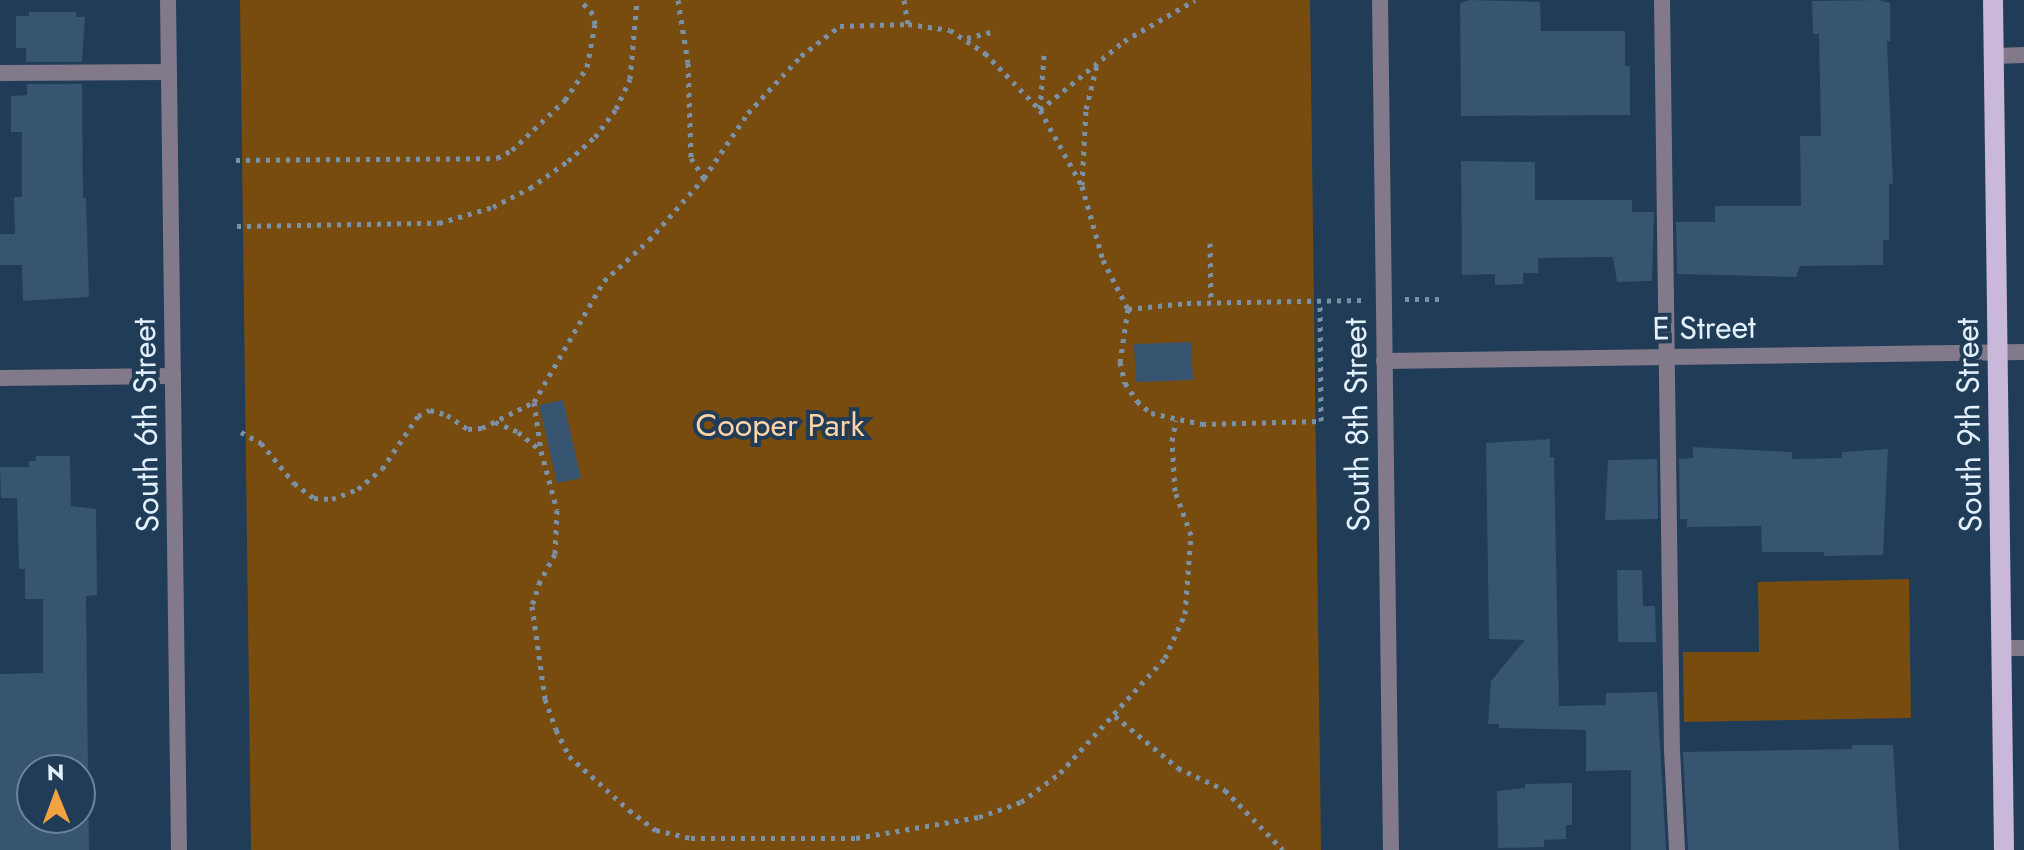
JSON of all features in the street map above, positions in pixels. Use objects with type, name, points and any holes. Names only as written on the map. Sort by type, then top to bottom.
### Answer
[{"type":"main road","name":"South 9th Street","points":[[1993,0],[2004,850]]},
{"type":"street","name":"South 6th Street","points":[[168,0],[179,850]]},
{"type":"street","name":"South 8th Street","points":[[1380,0],[1391,850]]},
{"type":"street","points":[[1662,0],[1671,694],[1677,850]]},
{"type":"street","points":[[1994,56],[2024,55]]},
{"type":"street","points":[[0,73],[169,72]]},
{"type":"street","name":"E Street","points":[[1384,361],[2024,352]]},
{"type":"street","points":[[0,378],[173,376]]},
{"type":"street","points":[[2001,648],[2024,648]]},
{"type":"path","points":[[236,160],[497,158],[512,150],[578,85],[587,67],[595,24],[593,14],[580,0]]},
{"type":"path","points":[[237,226],[439,223],[493,207],[530,188],[595,137],[616,109],[630,79],[637,0]]},
{"type":"path","points":[[678,0],[688,63],[691,158],[704,178]]},
{"type":"path","points":[[904,0],[908,24]]},
{"type":"path","points":[[1040,110],[1099,60],[1161,17],[1195,0]]},
{"type":"path","points":[[241,432],[261,443],[294,483],[314,498],[332,499],[358,489],[382,469],[418,416],[430,410],[447,415],[468,429],[495,422],[534,402],[604,281],[649,240],[704,178],[748,113],[822,37],[840,26],[908,24],[950,30],[966,38],[1040,110],[1082,186],[1093,233],[1116,289],[1128,309],[1121,351],[1125,383],[1137,401],[1151,413],[1202,424],[1321,421],[1320,301],[1211,302],[1128,309]]},
{"type":"path","points":[[966,38],[996,31]]},
{"type":"path","points":[[1040,110],[1044,54]]},
{"type":"path","points":[[1082,186],[1086,109],[1099,60]]},
{"type":"path","points":[[1210,243],[1211,302]]},
{"type":"path","points":[[534,402],[541,451],[557,510],[555,554],[540,581],[532,606],[545,699],[569,756],[617,801],[656,830],[691,838],[856,838],[979,817],[1021,802],[1060,773],[1165,658],[1185,614],[1191,535],[1175,491],[1172,441],[1176,420]]},
{"type":"path","points":[[495,422],[518,432],[541,451]]},
{"type":"path","points":[[1115,716],[1178,768],[1225,790],[1283,850]]},
{"type":"path","points":[[787,839],[787,850]]},
{"type":"green space","name":"Cooper Park","points":[[240,0],[1310,0],[1321,850],[251,850]]},
{"type":"green space","points":[[1909,579],[1911,718],[1684,722],[1683,652],[1759,652],[1758,582]]},
{"type":"building","points":[[1470,0],[1540,2],[1541,31],[1625,31],[1625,66],[1630,66],[1630,115],[1461,116],[1460,3]]},
{"type":"building","points":[[1878,0],[1890,3],[1890,41],[1887,41],[1893,184],[1889,184],[1889,240],[1883,240],[1883,265],[1800,266],[1796,277],[1677,274],[1676,222],[1715,222],[1715,206],[1801,206],[1800,136],[1821,136],[1819,34],[1813,34],[1812,1]]},
{"type":"building","points":[[29,12],[76,12],[76,17],[85,17],[82,62],[26,62],[26,48],[16,48],[16,16],[29,16]]},
{"type":"building","points":[[27,84],[82,84],[83,198],[86,198],[89,297],[23,301],[22,265],[0,265],[0,234],[15,234],[14,197],[22,197],[22,132],[11,132],[11,96],[27,95]]},
{"type":"building","points":[[1461,161],[1535,162],[1535,200],[1632,200],[1632,212],[1654,212],[1652,281],[1617,282],[1613,257],[1538,258],[1538,273],[1523,273],[1523,284],[1495,285],[1495,274],[1462,275]]},
{"type":"building","points":[[1191,342],[1193,380],[1136,382],[1134,344]]},
{"type":"building","points":[[563,400],[581,478],[557,483],[539,405]]},
{"type":"building","points":[[1550,439],[1550,457],[1554,457],[1559,706],[1606,705],[1606,693],[1657,692],[1666,850],[1631,850],[1631,770],[1586,771],[1586,730],[1499,728],[1499,724],[1488,724],[1491,681],[1525,640],[1489,639],[1486,443]]},
{"type":"building","points":[[1693,447],[1792,452],[1792,459],[1842,458],[1842,452],[1888,449],[1883,555],[1824,556],[1824,552],[1762,552],[1761,526],[1687,527],[1687,519],[1680,519],[1679,459],[1693,458]]},
{"type":"building","points":[[36,456],[70,456],[71,506],[96,509],[97,595],[86,596],[88,754],[16,754],[16,834],[89,834],[89,850],[0,850],[0,674],[43,673],[43,599],[25,599],[25,569],[19,569],[17,498],[1,498],[0,467],[29,467],[29,461],[36,461]]},
{"type":"building","points":[[1657,459],[1658,519],[1605,520],[1608,460]]},
{"type":"building","points":[[1617,570],[1642,570],[1643,606],[1655,606],[1656,642],[1618,642]]},
{"type":"building","points":[[1852,745],[1893,745],[1899,850],[1688,850],[1683,752],[1852,749]]},
{"type":"building","points":[[1572,783],[1572,825],[1566,825],[1566,839],[1544,840],[1544,847],[1498,848],[1497,791],[1525,788],[1525,784]]}]
